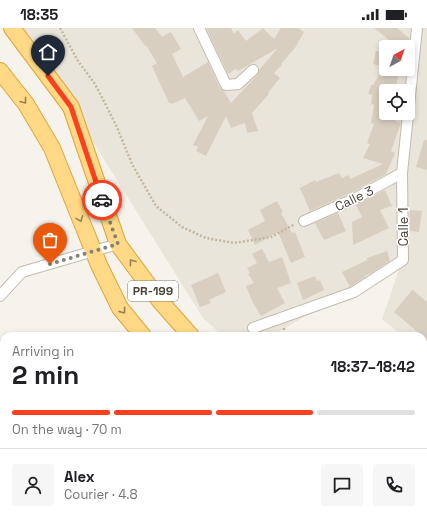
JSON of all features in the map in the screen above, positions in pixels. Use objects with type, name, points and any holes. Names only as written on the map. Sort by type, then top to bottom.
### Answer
[{"type":"highway","name":"PR-199","points":[[12,28],[71,107],[118,244],[183,332]]},
{"type":"highway","points":[[22,28],[57,88]]},
{"type":"highway","name":"PR-199","points":[[3,75],[26,104],[52,148],[93,251],[120,308],[139,332]]},
{"type":"street","points":[[199,28],[226,85],[238,84],[253,70]]},
{"type":"street","name":"Calle 1","points":[[252,328],[354,292],[403,260],[402,173],[421,31]]},
{"type":"street","name":"Calle 3","points":[[304,221],[358,197],[402,173]]},
{"type":"street","points":[[0,296],[22,272],[118,244]]},
{"type":"path","points":[[60,28],[78,60],[95,84],[116,125],[132,164],[156,206],[182,228],[206,238],[234,243],[271,237],[294,225]]},
{"type":"shaded area","points":[[22,28],[427,28],[427,332],[398,332],[382,319],[402,261],[278,332],[219,332],[203,318]]},
{"type":"building","points":[[132,28],[155,28],[162,37],[171,32],[181,49],[172,54],[183,77],[208,62],[220,88],[224,91],[231,103],[257,75],[259,70],[278,48],[238,71],[236,69],[228,74],[206,28],[231,28],[234,34],[238,30],[246,41],[263,28],[274,39],[281,28],[298,28],[304,32],[295,48],[274,73],[280,78],[268,93],[269,94],[252,113],[258,131],[247,133],[245,123],[231,128],[226,116],[206,156],[196,151],[198,147],[193,145],[208,116],[199,121],[185,98],[172,104],[169,103],[152,66],[157,63],[146,45],[145,46]]},
{"type":"building","points":[[374,28],[397,28],[409,38],[409,40],[389,40]]},
{"type":"building","points":[[376,51],[379,52],[379,65],[373,64]]},
{"type":"building","points":[[379,74],[379,76],[398,76],[396,84],[379,84],[379,120],[395,120],[401,123],[391,151],[395,153],[386,174],[355,191],[310,211],[300,188],[315,180],[316,182],[339,173],[342,178],[349,175],[350,179],[383,164],[363,158],[370,144],[367,143],[374,124],[371,123],[374,105],[371,104],[372,95],[368,94],[371,85],[373,85]]},
{"type":"building","points":[[424,140],[427,140],[427,170],[416,167]]},
{"type":"building","points":[[385,190],[392,206],[380,210],[389,228],[353,245],[352,222],[362,217],[356,205]]},
{"type":"building","points":[[277,201],[283,212],[281,213],[292,233],[295,232],[305,257],[291,263],[278,232],[255,245],[248,230],[265,221],[260,210]]},
{"type":"building","points":[[410,210],[422,211],[419,232],[409,231]]},
{"type":"building","points":[[338,213],[346,231],[324,240],[315,223]]},
{"type":"building","points":[[262,249],[269,262],[282,257],[291,283],[277,288],[285,303],[261,316],[252,301],[246,286],[254,283],[248,274],[250,273],[247,268],[257,263],[252,254]]},
{"type":"building","points":[[387,251],[390,261],[350,287],[342,272],[367,260],[367,258]]},
{"type":"building","points":[[218,273],[226,292],[209,300],[211,303],[200,307],[191,285]]},
{"type":"building","points":[[315,276],[317,281],[320,280],[324,290],[303,300],[297,283]]},
{"type":"building","points":[[413,290],[427,302],[427,332],[418,332],[394,312]]},
{"type":"way so far","points":[[50,264],[118,244],[102,200]]},
{"type":"route","points":[[48,76],[71,107],[102,200]]}]
